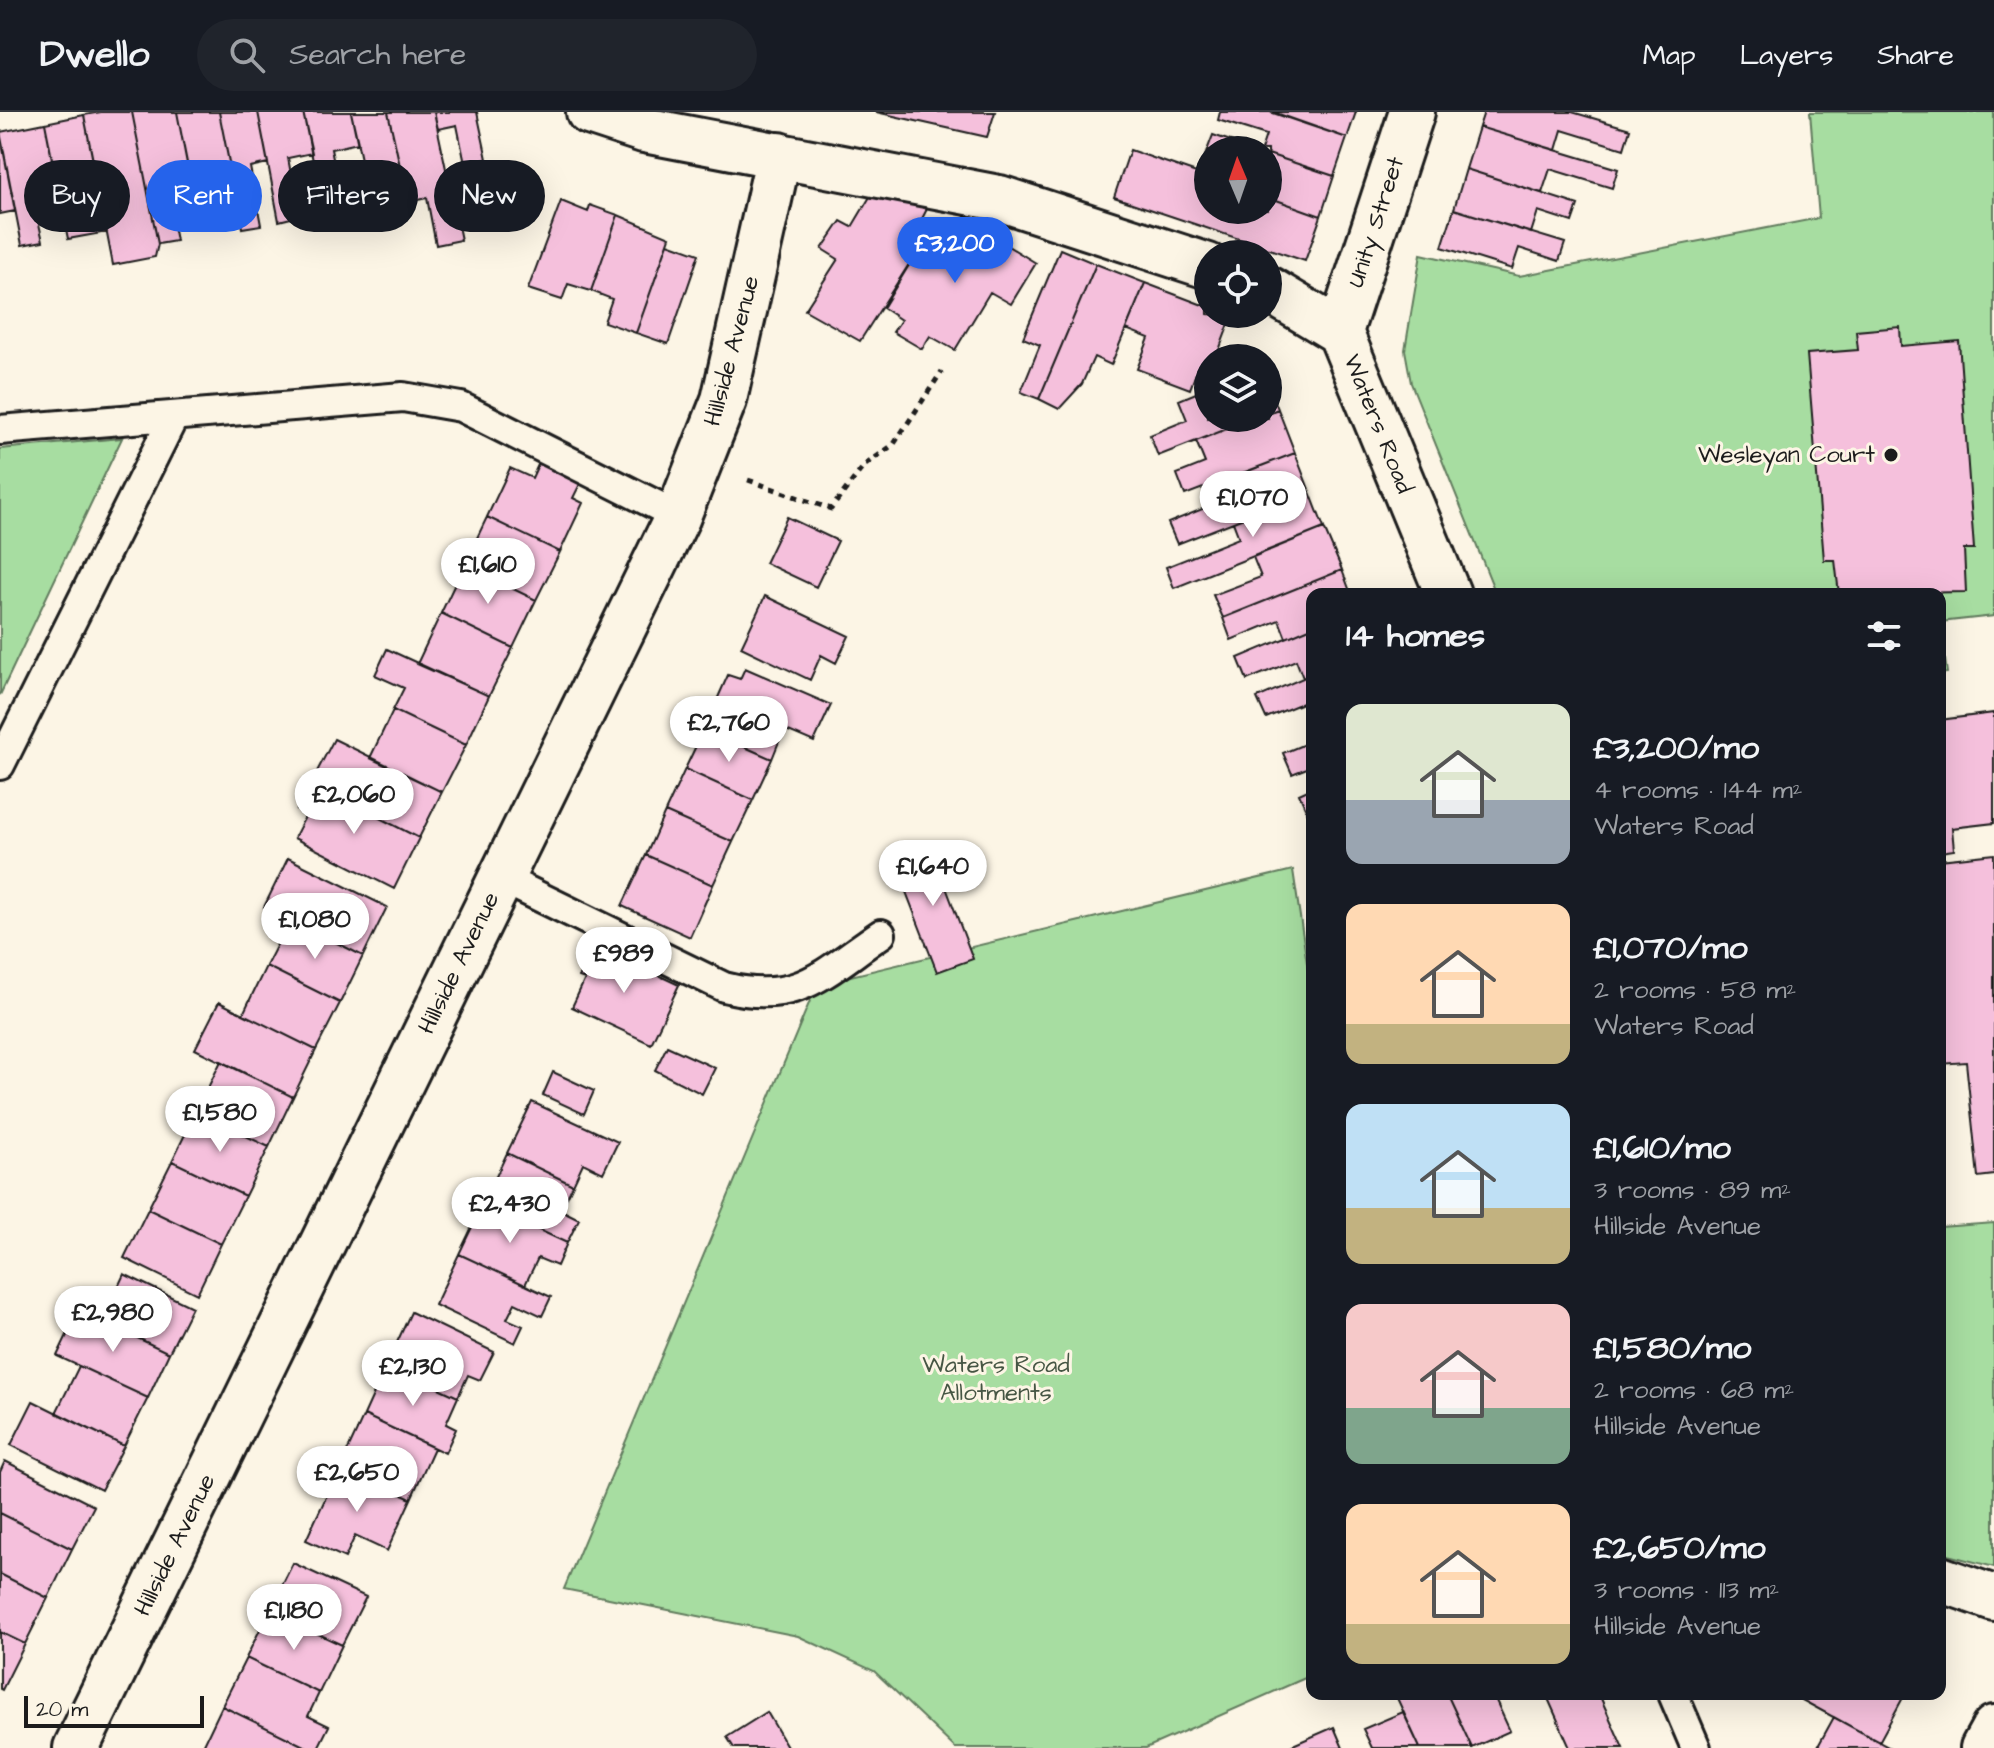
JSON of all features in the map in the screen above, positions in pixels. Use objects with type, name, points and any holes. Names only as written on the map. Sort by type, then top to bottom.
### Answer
[{"type":"street","points":[[589,112],[644,130],[999,198],[1194,261]]},
{"type":"street","name":"Unity Street","points":[[1340,332],[1412,112]]},
{"type":"street","name":"Hillside Avenue","points":[[76,1748],[678,516],[724,400],[779,155]]},
{"type":"street","name":"Waters Road","points":[[1282,297],[1340,332],[1446,588]]},
{"type":"street","points":[[1946,1581],[1994,1598]]},
{"type":"street","points":[[1983,1748],[1994,1728]]},
{"type":"lane","points":[[0,430],[403,397],[461,407],[678,516]]},
{"type":"lane","points":[[0,765],[174,416]]},
{"type":"lane","points":[[501,878],[724,987],[753,995],[780,994],[805,986],[881,934]]},
{"type":"lane","points":[[1676,1700],[1696,1748]]},
{"type":"path","points":[[699,463],[831,509],[864,466],[894,444],[942,371]]},
{"type":"green space","points":[[1810,112],[1994,112],[1994,616],[1946,621],[1946,588],[1494,588],[1411,383],[1405,350],[1421,254],[1519,276],[1819,218]]},
{"type":"green space","points":[[122,438],[0,695],[0,449]]},
{"type":"green space","name":"Waters Road Allotments","points":[[1293,870],[1306,957],[1306,1678],[1146,1748],[955,1748],[874,1671],[798,1636],[564,1589],[817,984]]},
{"type":"green space","points":[[1994,1223],[1994,1567],[1946,1555],[1946,1227]]},
{"type":"building","points":[[132,112],[146,183],[146,232],[156,232],[158,244],[155,257],[113,265],[107,232],[130,232],[130,160],[93,160],[84,115]]},
{"type":"building","points":[[132,112],[177,112],[186,160],[146,160],[146,183]]},
{"type":"building","points":[[177,112],[219,112],[229,160],[186,160]]},
{"type":"building","points":[[219,112],[258,112],[268,163],[262,164],[262,160],[229,160]]},
{"type":"building","points":[[258,112],[303,112],[312,153],[278,160],[278,216]]},
{"type":"building","points":[[303,112],[351,112],[358,143],[331,149],[333,160],[313,160]]},
{"type":"building","points":[[351,112],[388,112],[399,160],[361,160]]},
{"type":"building","points":[[388,112],[434,112],[444,160],[434,160],[434,232],[459,232],[461,240],[436,245],[427,198],[418,200],[418,160],[399,160]]},
{"type":"building","points":[[434,112],[477,112],[487,159],[464,160],[457,125],[438,129]]},
{"type":"building","points":[[876,112],[995,112],[987,137]]},
{"type":"building","points":[[1220,112],[1270,112],[1347,138],[1334,176],[1282,159],[1282,136],[1266,136],[1218,120]]},
{"type":"building","points":[[1273,112],[1356,112],[1347,138]]},
{"type":"building","points":[[1484,112],[1572,112],[1630,129],[1624,149],[1562,130],[1556,150],[1479,127]]},
{"type":"building","points":[[84,115],[93,160],[52,160],[45,123]]},
{"type":"building","points":[[45,123],[52,160],[24,160],[24,232],[41,232],[43,241],[22,245],[0,132]]},
{"type":"building","points":[[1479,127],[1618,169],[1612,188],[1550,169],[1542,193],[1466,169]]},
{"type":"building","points":[[0,133],[15,211],[0,214]]},
{"type":"building","points":[[1130,150],[1194,172],[1194,224],[1114,197]]},
{"type":"building","points":[[1282,159],[1334,176],[1321,216],[1282,202]]},
{"type":"building","points":[[1466,169],[1578,205],[1572,222],[1538,211],[1531,233],[1454,209]]},
{"type":"building","points":[[874,190],[928,198],[926,211],[911,240],[920,247],[860,341],[805,310],[838,259],[822,249],[841,221],[852,227]]},
{"type":"building","points":[[561,201],[588,212],[590,205],[618,215],[591,291],[568,284],[562,300],[528,289]]},
{"type":"building","points":[[1282,202],[1321,216],[1305,261],[1282,253],[1282,240],[1242,240],[1195,224],[1282,224]]},
{"type":"building","points":[[1454,209],[1565,243],[1559,261],[1519,248],[1512,269],[1442,247]]},
{"type":"building","points":[[618,215],[670,237],[636,333],[604,322],[612,299],[591,291]]},
{"type":"building","points":[[946,221],[964,231],[970,223],[1036,263],[1011,304],[990,292],[955,350],[930,336],[922,349],[893,332],[901,320],[883,308],[920,247],[928,252]]},
{"type":"building","points":[[67,232],[107,232],[68,239]]},
{"type":"building","points":[[156,232],[174,232],[176,241],[158,244]]},
{"type":"building","points":[[668,243],[699,254],[668,344],[636,333]]},
{"type":"building","points":[[1060,249],[1096,264],[1039,399],[1021,392],[1040,345],[1023,338]]},
{"type":"building","points":[[1096,264],[1145,283],[1111,365],[1094,357],[1082,384],[1059,409],[1039,399]]},
{"type":"building","points":[[1145,283],[1194,302],[1194,328],[1227,328],[1221,344],[1194,344],[1194,378],[1190,389],[1137,369],[1149,338],[1126,329]]},
{"type":"building","name":"Wesleyan Court","points":[[1900,327],[1901,346],[1959,341],[1974,549],[1964,549],[1966,592],[1946,592],[1946,588],[1838,588],[1835,560],[1824,560],[1807,354],[1858,350],[1856,331]]},
{"type":"building","points":[[1194,394],[1194,432],[1219,432],[1158,456],[1150,435],[1187,420],[1179,400]]},
{"type":"building","points":[[1282,419],[1295,453],[1185,495],[1177,474],[1205,463],[1196,441],[1219,432],[1282,432]]},
{"type":"building","points":[[1295,453],[1310,492],[1177,544],[1168,523],[1227,499],[1220,482]]},
{"type":"building","points":[[541,458],[583,478],[573,498],[583,503],[560,552],[487,517],[510,468],[532,478]]},
{"type":"building","points":[[1310,492],[1324,528],[1174,588],[1166,567],[1239,538],[1233,522]]},
{"type":"building","points":[[487,517],[560,552],[536,600],[464,565]]},
{"type":"building","points":[[787,517],[838,541],[816,587],[765,563]]},
{"type":"building","points":[[1324,528],[1342,570],[1223,618],[1213,595],[1261,577],[1253,557]]},
{"type":"building","points":[[464,565],[536,600],[513,648],[441,613]]},
{"type":"building","points":[[1342,570],[1349,588],[1306,588],[1306,630],[1286,638],[1279,620],[1231,640],[1223,618]]},
{"type":"building","points":[[765,596],[849,636],[836,663],[821,655],[810,680],[741,647]]},
{"type":"building","points":[[441,613],[513,648],[489,696],[417,664]]},
{"type":"building","points":[[1306,630],[1306,677],[1303,678],[1296,660],[1247,680],[1238,658]]},
{"type":"building","points":[[387,649],[489,696],[466,745],[393,710],[404,688],[375,675]]},
{"type":"building","points":[[745,668],[831,705],[814,742],[784,729],[772,759],[704,729],[728,675],[740,679]]},
{"type":"building","points":[[1306,677],[1306,701],[1266,718],[1257,698]]},
{"type":"building","points":[[393,710],[466,745],[442,792],[370,758]]},
{"type":"building","points":[[1994,713],[1994,823],[1952,828],[1954,850],[1946,851],[1946,719]]},
{"type":"building","points":[[704,729],[772,759],[753,800],[685,769]]},
{"type":"building","points":[[334,739],[442,792],[419,838],[311,783]]},
{"type":"building","points":[[1306,743],[1306,768],[1292,774],[1283,753]]},
{"type":"building","points":[[685,769],[753,800],[733,842],[665,812]]},
{"type":"building","points":[[311,783],[419,838],[394,889],[294,838],[306,815],[297,810]]},
{"type":"building","points":[[1306,791],[1306,810],[1299,794]]},
{"type":"building","points":[[665,812],[733,842],[713,885],[646,855]]},
{"type":"building","points":[[930,845],[973,959],[937,972],[893,858]]},
{"type":"building","points":[[1994,854],[1994,1175],[1978,1177],[1966,1062],[1946,1064],[1946,859]]},
{"type":"building","points":[[646,855],[713,885],[690,937],[622,906]]},
{"type":"building","points":[[288,858],[387,907],[363,956],[264,907]]},
{"type":"building","points":[[290,919],[363,956],[340,1003],[266,966]]},
{"type":"building","points":[[594,945],[679,985],[651,1044],[572,1007],[585,979],[579,977]]},
{"type":"building","points":[[266,966],[340,1003],[316,1050],[243,1014]]},
{"type":"building","points":[[219,1002],[316,1050],[293,1097],[195,1049]]},
{"type":"building","points":[[667,1046],[715,1068],[702,1094],[655,1070]]},
{"type":"building","points":[[221,1061],[293,1097],[269,1147],[196,1112]]},
{"type":"building","points":[[553,1072],[594,1091],[584,1114],[543,1095]]},
{"type":"building","points":[[532,1102],[618,1142],[603,1173],[583,1163],[573,1185],[507,1153]]},
{"type":"building","points":[[196,1112],[269,1147],[245,1196],[172,1161]]},
{"type":"building","points":[[507,1153],[573,1185],[561,1210],[579,1219],[567,1243],[483,1204]]},
{"type":"building","points":[[172,1161],[245,1196],[221,1244],[148,1209]]},
{"type":"building","points":[[483,1204],[567,1243],[557,1266],[538,1258],[525,1285],[459,1254]]},
{"type":"building","points":[[148,1209],[221,1244],[197,1294],[124,1258]]},
{"type":"building","points":[[459,1254],[551,1297],[542,1316],[515,1303],[507,1319],[523,1326],[515,1343],[435,1305]]},
{"type":"building","points":[[124,1274],[192,1307],[169,1353],[102,1321]]},
{"type":"building","points":[[79,1310],[169,1353],[148,1398],[57,1356]]},
{"type":"building","points":[[411,1312],[494,1352],[480,1380],[468,1375],[458,1397],[387,1364]]},
{"type":"building","points":[[387,1364],[458,1397],[446,1424],[456,1429],[445,1453],[364,1415]]},
{"type":"building","points":[[79,1366],[148,1398],[124,1446],[56,1413]]},
{"type":"building","points":[[33,1401],[124,1446],[101,1490],[11,1445]]},
{"type":"building","points":[[364,1415],[434,1448],[411,1499],[340,1467]]},
{"type":"building","points":[[5,1461],[94,1506],[72,1549],[0,1513],[0,1472]]},
{"type":"building","points":[[340,1467],[411,1499],[387,1551],[355,1536],[345,1558],[306,1540]]},
{"type":"building","points":[[0,1513],[72,1549],[48,1598],[0,1574]]},
{"type":"building","points":[[293,1563],[366,1597],[342,1645],[269,1611]]},
{"type":"building","points":[[0,1574],[48,1598],[25,1644],[0,1632]]},
{"type":"building","points":[[269,1611],[342,1645],[319,1693],[246,1658]]},
{"type":"building","points":[[0,1632],[25,1644],[2,1690],[0,1689]]},
{"type":"building","points":[[246,1658],[319,1693],[308,1716],[329,1726],[318,1748],[308,1748],[222,1706]]},
{"type":"building","points":[[1398,1700],[1450,1700],[1472,1748],[1420,1748]]},
{"type":"building","points":[[1450,1700],[1496,1700],[1510,1731],[1472,1748]]},
{"type":"building","points":[[1549,1700],[1602,1700],[1623,1748],[1570,1748]]},
{"type":"building","points":[[1802,1700],[1902,1700],[1879,1742]]},
{"type":"building","points":[[222,1706],[308,1748],[202,1748]]},
{"type":"building","points":[[767,1712],[788,1748],[734,1748],[727,1737]]},
{"type":"building","points":[[1403,1712],[1420,1748],[1372,1748],[1363,1729]]},
{"type":"building","points":[[1834,1717],[1879,1742],[1890,1748],[1817,1748]]},
{"type":"building","points":[[1334,1727],[1343,1748],[1286,1748]]},
{"type":"place","name":"Wesleyan Court","points":[[1891,455]]}]
